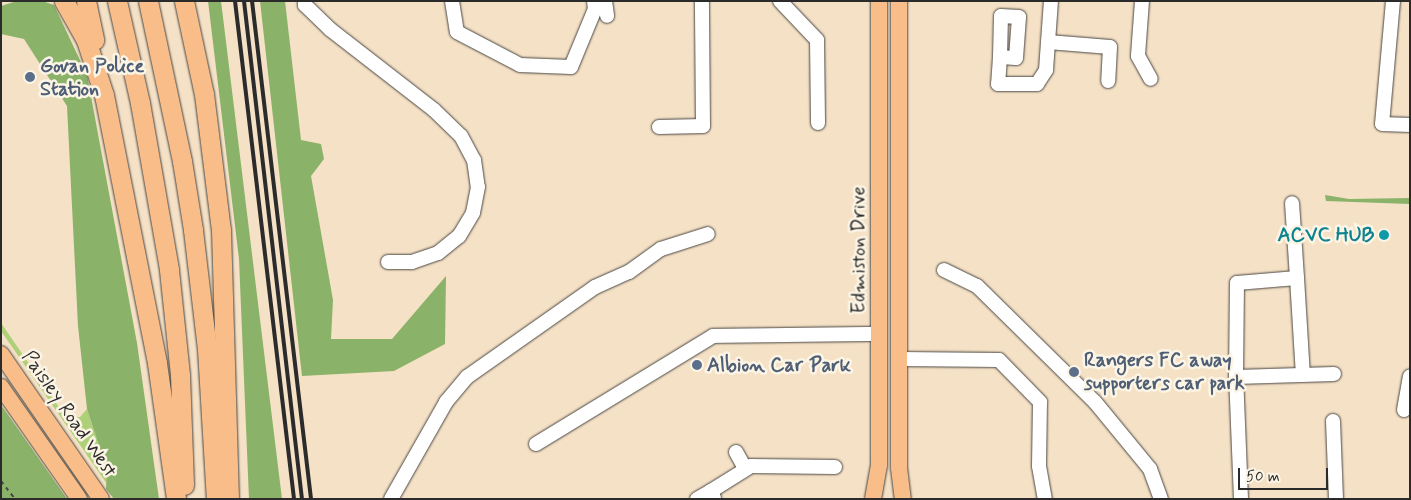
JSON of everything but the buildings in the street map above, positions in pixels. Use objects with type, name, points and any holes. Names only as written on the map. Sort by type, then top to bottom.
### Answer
[{"type":"highway","points":[[64,1],[86,40],[104,95]]},
{"type":"highway","points":[[86,1],[157,362],[176,499]]},
{"type":"highway","points":[[117,1],[140,103],[169,270],[180,384],[185,499]]},
{"type":"highway","points":[[148,1],[180,152],[194,239],[208,359],[216,499]]},
{"type":"highway","points":[[186,1],[189,25],[204,94],[221,230],[229,499]]},
{"type":"main road","name":"Edmiston Drive","points":[[873,499],[879,465],[881,200],[879,1]]},
{"type":"main road","name":"Edmiston Drive","points":[[899,1],[899,468],[903,499]]},
{"type":"main road","name":"Paisley Road West","points":[[1,354],[101,499]]},
{"type":"main road","name":"Paisley Road West","points":[[1,387],[79,499]]},
{"type":"street","points":[[305,1],[304,5],[331,30],[434,110],[461,136],[474,160],[478,187],[473,213],[459,236],[438,253],[412,262],[388,262]]},
{"type":"street","points":[[452,1],[457,32],[520,65],[571,67],[595,9],[594,1]]},
{"type":"street","points":[[605,1],[606,16]]},
{"type":"street","points":[[659,127],[703,126],[702,1]]},
{"type":"street","points":[[780,1],[817,40],[818,123]]},
{"type":"street","points":[[1000,57],[998,84],[1037,84],[1046,70],[1051,1]]},
{"type":"street","points":[[1142,1],[1138,56],[1151,79]]},
{"type":"street","points":[[1394,1],[1382,124],[1410,125]]},
{"type":"street","points":[[1048,42],[1110,47],[1108,81]]},
{"type":"street","points":[[1292,203],[1303,375]]},
{"type":"street","points":[[391,499],[446,402],[466,377],[595,287],[629,272],[661,249],[708,234]]},
{"type":"street","points":[[944,270],[977,286],[1095,402],[1150,469],[1162,499]]},
{"type":"street","points":[[1241,499],[1236,377],[1237,283],[1297,278]]},
{"type":"street","points":[[536,444],[713,336],[880,334]]},
{"type":"street","points":[[900,359],[999,360],[1040,402],[1039,466],[1045,499]]},
{"type":"street","points":[[1236,377],[1334,374]]},
{"type":"street","points":[[1404,410],[1410,377]]},
{"type":"street","points":[[1332,421],[1336,499]]},
{"type":"street","points":[[736,452],[744,468]]},
{"type":"street","points":[[698,499],[713,495],[744,468],[835,467]]},
{"type":"path","points":[[1,481],[14,499]]},
{"type":"green space","points":[[17,1],[42,1],[54,5],[87,75],[137,343],[159,499],[114,499],[106,489],[107,470],[87,409],[78,326],[67,106],[24,39],[1,34],[1,6]]},
{"type":"green space","points":[[208,1],[221,1],[282,499],[249,499],[239,259]]},
{"type":"green space","points":[[260,1],[285,1],[301,140],[321,144],[324,159],[311,176],[333,300],[331,339],[392,339],[446,276],[445,344],[394,371],[302,376]]},
{"type":"green space","points":[[1325,195],[1349,199],[1410,198],[1410,204],[1326,201]]},
{"type":"green space","points":[[1,323],[63,413],[74,418],[80,417],[87,409],[107,470],[107,484],[1,331]]},
{"type":"green space","points":[[1,405],[67,499],[1,499]]},
{"type":"railway","points":[[235,1],[294,499]]},
{"type":"railway","points":[[244,1],[302,499]]},
{"type":"railway","points":[[252,1],[311,499]]},
{"type":"place","name":"Govan Police Station","points":[[30,77]]},
{"type":"place","name":"ACVC HUB","points":[[1384,235]]},
{"type":"place","name":"Albion Car Park","points":[[697,365]]},
{"type":"place","name":"Rangers FC away supporters car park","points":[[1074,372]]}]
